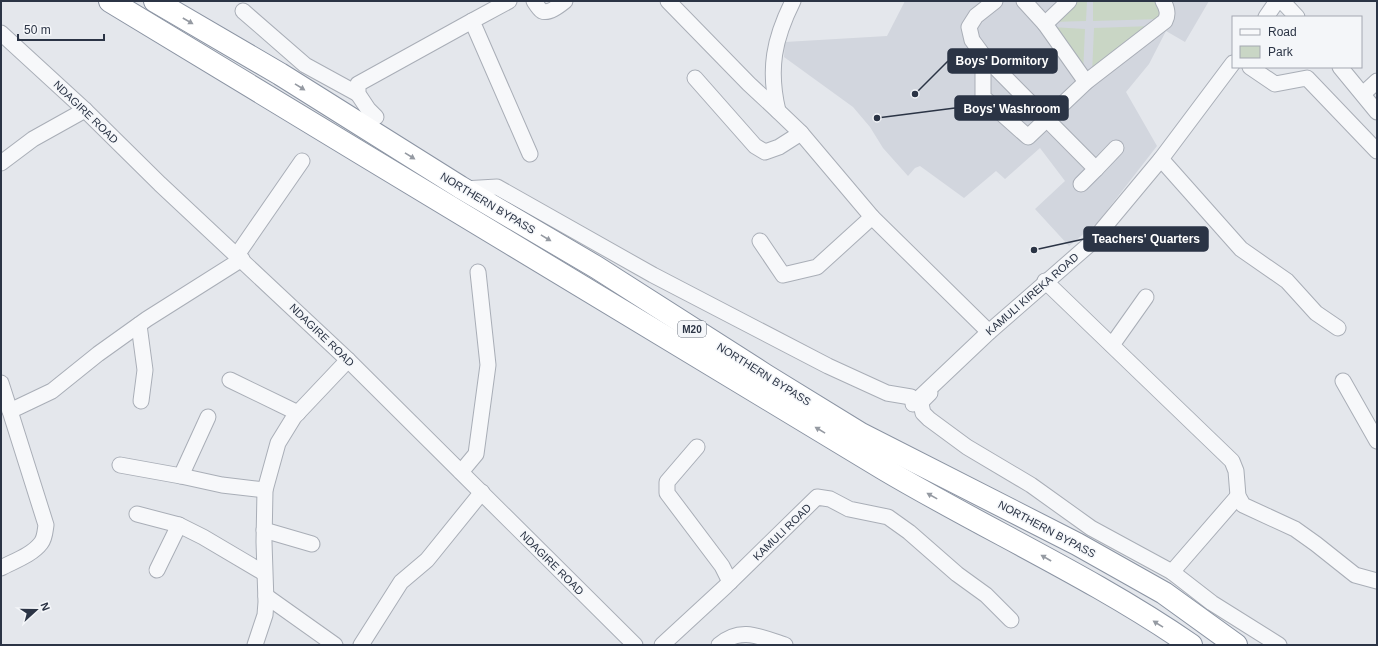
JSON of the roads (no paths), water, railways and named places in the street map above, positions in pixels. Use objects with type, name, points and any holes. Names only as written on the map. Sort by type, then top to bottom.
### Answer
[{"type":"highway","name":"NORTHERN BYPASS","points":[[110,1],[888,471],[1140,612],[1191,645]]},
{"type":"highway","name":"NORTHERN BYPASS","points":[[155,1],[280,74],[463,189],[596,267],[765,375],[861,434],[1077,544],[1164,593],[1236,645]]},
{"type":"street","points":[[358,94],[358,84],[510,1]]},
{"type":"street","points":[[534,1],[544,12],[565,1]]},
{"type":"street","points":[[668,1],[749,84],[778,110],[800,133],[872,217],[989,332]]},
{"type":"street","points":[[778,110],[772,76],[774,61],[777,40],[793,1]]},
{"type":"street","points":[[995,1],[976,16],[969,27],[972,40],[983,55],[1096,169]]},
{"type":"street","points":[[1024,1],[1045,24],[1086,82]]},
{"type":"street","points":[[1045,24],[1069,1]]},
{"type":"street","points":[[983,55],[983,97],[1028,137],[1086,82],[1165,21],[1167,16],[1167,8],[1163,1]]},
{"type":"street","points":[[1267,16],[1277,1]]},
{"type":"street","points":[[1282,1],[1296,16]]},
{"type":"street","points":[[243,11],[305,65],[358,94],[368,109],[376,117]]},
{"type":"street","points":[[472,22],[530,154]]},
{"type":"street","name":"NDAGIRE ROAD","points":[[1,33],[85,110],[160,184],[348,360],[635,645]]},
{"type":"street","name":"KAMULI KIREKA ROAD","points":[[463,189],[497,187],[653,276],[828,366],[887,393],[910,397],[914,403],[1045,281],[1090,243],[1161,159],[1232,64]]},
{"type":"street","points":[[1251,68],[1275,84],[1307,78],[1377,151]]},
{"type":"street","points":[[1341,68],[1377,112]]},
{"type":"street","points":[[695,78],[755,146],[765,152],[779,147],[800,133]]},
{"type":"street","points":[[1363,94],[1377,81]]},
{"type":"street","points":[[1,163],[34,139],[85,110]]},
{"type":"street","points":[[1081,184],[1116,148]]},
{"type":"street","points":[[1161,159],[1241,249],[1287,281],[1316,313],[1338,328]]},
{"type":"street","points":[[10,411],[52,391],[98,354],[239,257],[302,161]]},
{"type":"street","points":[[760,241],[782,275],[817,267],[872,217]]},
{"type":"street","points":[[461,472],[476,454],[488,365],[478,272]]},
{"type":"street","points":[[1045,281],[1232,461],[1236,471],[1238,496],[1243,505],[1295,529],[1355,575],[1377,581]]},
{"type":"street","points":[[1112,345],[1146,297]]},
{"type":"street","points":[[139,325],[145,370],[141,401]]},
{"type":"street","points":[[256,645],[265,615],[265,490],[278,443],[298,413],[348,360]]},
{"type":"street","points":[[230,380],[298,413]]},
{"type":"street","points":[[1343,381],[1377,441]]},
{"type":"street","points":[[936,382],[939,385],[923,400],[921,404],[923,413],[929,419],[967,447],[1031,485],[1091,528],[1172,572],[1212,603],[1279,645]]},
{"type":"street","points":[[1,383],[46,525],[42,543],[32,551],[1,568]]},
{"type":"street","points":[[181,476],[208,417]]},
{"type":"street","points":[[697,447],[667,482],[666,493],[722,566],[730,582]]},
{"type":"street","points":[[120,465],[222,485],[265,490]]},
{"type":"street","points":[[361,645],[401,582],[427,560],[482,492]]},
{"type":"street","points":[[1172,572],[1238,496]]},
{"type":"street","name":"KAMULI ROAD","points":[[662,645],[730,582],[817,497],[830,499],[849,509],[888,517],[957,574],[986,595],[1011,620]]},
{"type":"street","points":[[137,514],[179,525],[203,537],[264,573]]},
{"type":"street","points":[[157,570],[179,525]]},
{"type":"street","points":[[264,530],[312,544]]},
{"type":"street","points":[[266,596],[335,645]]},
{"type":"street","points":[[719,645],[732,636],[742,634],[752,635],[784,645]]},
{"type":"place","name":"Boys' Dormitory","points":[[915,94]]},
{"type":"place","name":"Boys' Washroom","points":[[877,118]]},
{"type":"place","name":"Teachers' Quarters","points":[[1034,250]]}]
